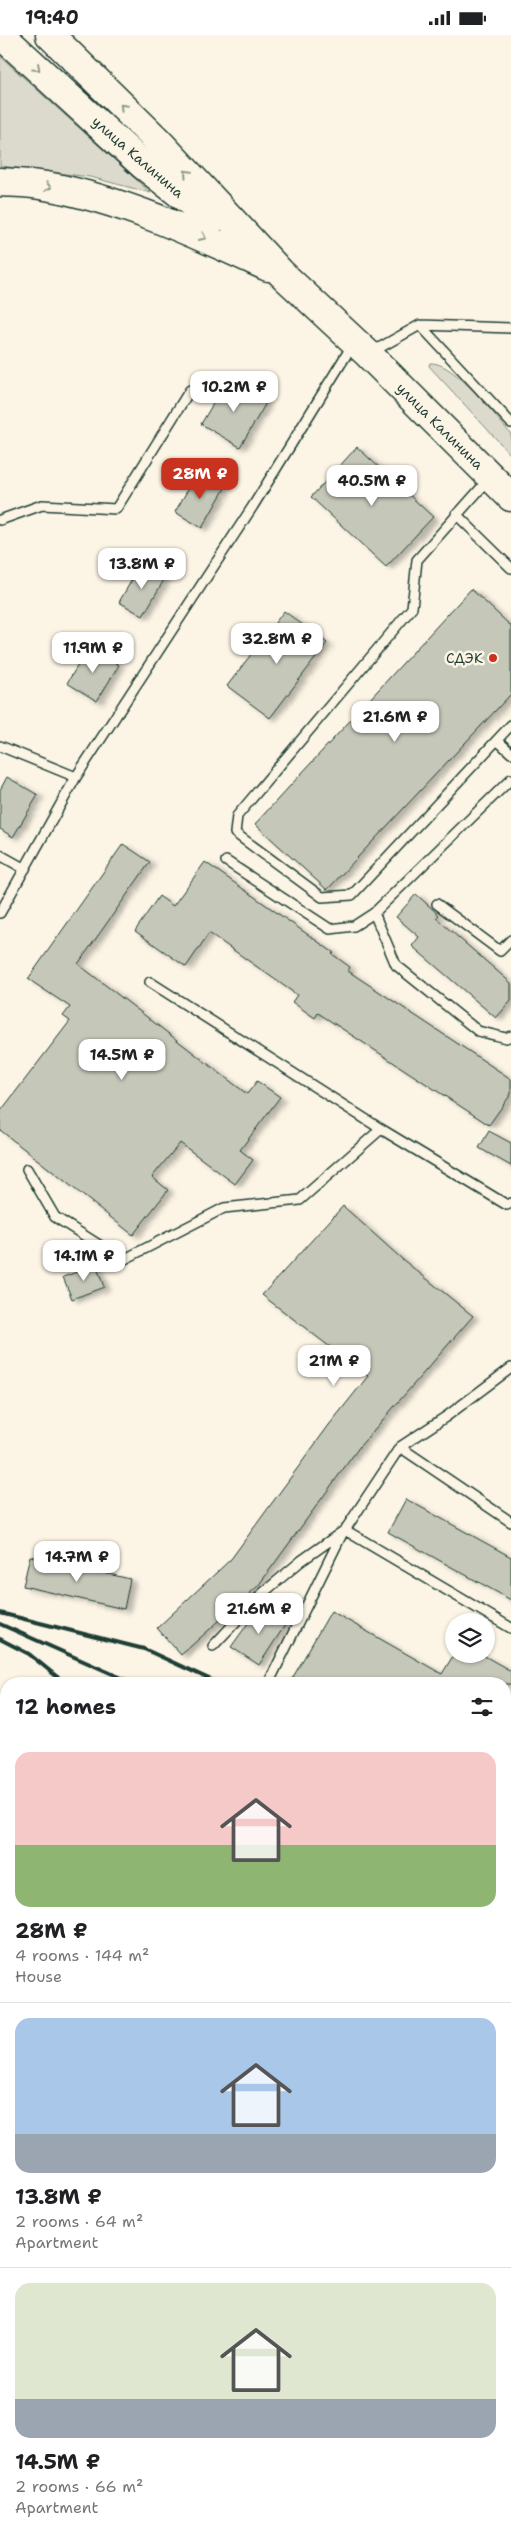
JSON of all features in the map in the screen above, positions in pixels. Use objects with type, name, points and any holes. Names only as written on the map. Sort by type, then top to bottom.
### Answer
[{"type":"main road","name":"улица Калинина","points":[[1,35],[143,165],[281,273]]},
{"type":"main road","name":"улица Калинина","points":[[50,35],[158,141],[281,273],[361,348],[511,497]]},
{"type":"main road","points":[[0,182],[44,185],[99,198],[179,226],[281,273]]},
{"type":"lane","points":[[420,325],[511,423]]},
{"type":"lane","points":[[0,913],[76,777],[254,506],[361,348],[420,325],[511,328]]},
{"type":"lane","points":[[0,520],[42,505],[116,509],[190,390]]},
{"type":"lane","points":[[491,477],[456,514],[417,560],[412,608],[237,817],[235,833],[322,897],[352,895],[511,725]]},
{"type":"lane","points":[[456,514],[511,568]]},
{"type":"lane","points":[[497,740],[511,753]]},
{"type":"lane","points":[[0,745],[76,777]]},
{"type":"lane","points":[[226,861],[330,929],[354,926],[374,913],[511,779]]},
{"type":"lane","points":[[0,855],[25,869]]},
{"type":"lane","points":[[437,903],[500,951],[511,940]]},
{"type":"lane","points":[[374,913],[396,965],[478,1031],[506,1038],[511,1036]]},
{"type":"lane","points":[[150,983],[381,1129],[507,1205],[511,1203]]},
{"type":"lane","points":[[27,1169],[55,1217],[123,1260],[224,1208],[300,1200],[381,1129]]},
{"type":"lane","points":[[272,1677],[345,1530],[400,1447],[447,1416],[511,1368]]},
{"type":"lane","points":[[400,1447],[511,1522]]},
{"type":"lane","points":[[345,1530],[511,1628]]},
{"type":"lane","points":[[213,1646],[263,1593],[301,1561],[345,1530]]},
{"type":"shaded area","points":[[0,56],[151,193],[90,177],[0,166]]},
{"type":"shaded area","points":[[430,363],[440,365],[451,371],[485,403],[511,434],[511,455],[429,366]]},
{"type":"building","points":[[227,380],[266,403],[240,447],[201,424]]},
{"type":"building","points":[[357,447],[433,517],[386,567],[311,497]]},
{"type":"building","points":[[198,472],[225,488],[202,528],[175,512]]},
{"type":"building","points":[[141,564],[165,578],[143,616],[119,602]]},
{"type":"building","points":[[471,589],[511,626],[511,694],[327,890],[255,824]]},
{"type":"building","points":[[284,611],[327,643],[270,718],[227,686]]},
{"type":"building","points":[[89,647],[119,665],[97,701],[67,683]]},
{"type":"building","points":[[7,777],[38,795],[13,837],[0,829],[0,790]]},
{"type":"building","points":[[123,844],[150,862],[78,964],[247,1094],[257,1081],[280,1097],[240,1150],[253,1160],[235,1184],[180,1143],[152,1177],[168,1190],[133,1235],[0,1130],[0,1112],[70,1021],[63,1016],[70,1007],[28,979]]},
{"type":"building","points":[[205,862],[334,953],[332,954],[350,967],[348,971],[511,1079],[511,1094],[489,1125],[318,1013],[315,1018],[292,1002],[297,995],[209,933],[186,967],[135,931],[159,896],[173,906]]},
{"type":"building","points":[[416,894],[439,915],[436,918],[511,983],[511,1001],[496,1018],[412,946],[419,937],[396,917]]},
{"type":"building","points":[[489,1131],[511,1143],[511,1166],[479,1148]]},
{"type":"building","points":[[343,1206],[402,1259],[473,1316],[360,1446],[258,1586],[181,1655],[157,1628],[231,1559],[329,1425],[368,1376],[262,1295]]},
{"type":"building","points":[[96,1265],[104,1287],[72,1299],[63,1277]]},
{"type":"building","points":[[406,1499],[511,1557],[511,1600],[388,1532]]},
{"type":"building","points":[[30,1556],[130,1579],[124,1609],[23,1586]]},
{"type":"building","points":[[261,1605],[287,1622],[259,1665],[231,1647]]},
{"type":"building","points":[[331,1611],[442,1674],[449,1663],[495,1662],[511,1671],[511,1677],[293,1677]]},
{"type":"railway","points":[[0,1613],[144,1649],[205,1677]]},
{"type":"railway","points":[[0,1624],[119,1677]]},
{"type":"railway","points":[[0,1639],[29,1654],[57,1677]]},
{"type":"place","name":"СДЭК","points":[[493,658]]}]
